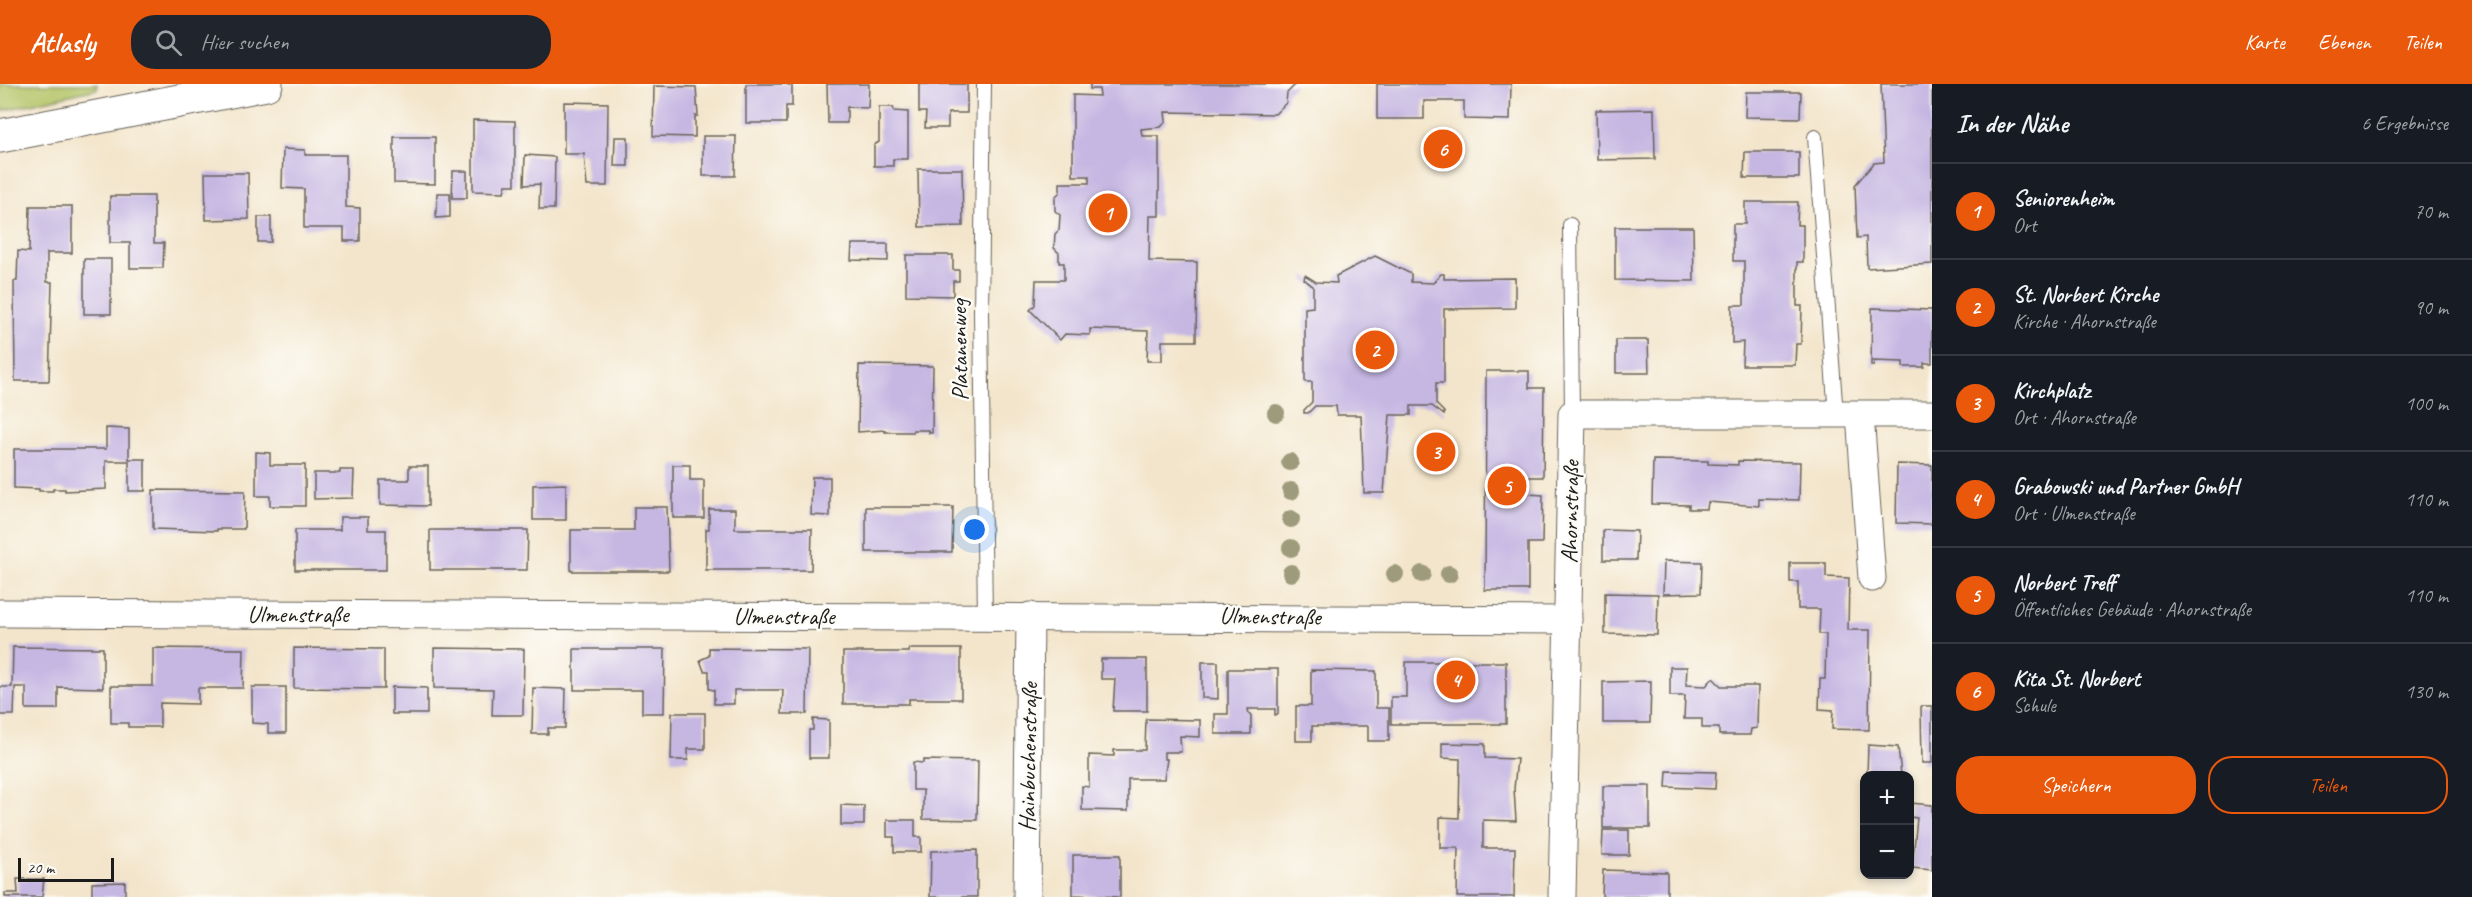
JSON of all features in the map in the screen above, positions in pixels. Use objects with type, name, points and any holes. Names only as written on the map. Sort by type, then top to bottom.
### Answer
[{"type":"street","points":[[0,136],[258,85]]},
{"type":"street","points":[[1572,414],[1932,414]]},
{"type":"street","name":"Ahornstraße","points":[[1562,897],[1572,414]]},
{"type":"street","points":[[1848,415],[1872,578]]},
{"type":"street","name":"Ulmenstraße","points":[[0,613],[1198,615],[1568,620]]},
{"type":"street","name":"Hainbuchenstraße","points":[[1027,897],[1030,616]]},
{"type":"lane","name":"Platanenweg","points":[[984,84],[981,313],[985,616]]},
{"type":"lane","points":[[1815,137],[1848,415]]},
{"type":"lane","points":[[1570,225],[1572,414]]},
{"type":"green space","points":[[0,84],[97,84],[97,89],[0,111]]},
{"type":"building","points":[[746,84],[792,86],[792,106],[786,106],[786,123],[746,123]]},
{"type":"building","points":[[827,84],[869,84],[868,108],[847,107],[847,123],[828,123]]},
{"type":"building","points":[[919,84],[967,84],[967,113],[948,113],[948,128],[925,128],[926,112],[919,112]]},
{"type":"building","points":[[1090,84],[1296,84],[1287,93],[1286,103],[1275,114],[1165,112],[1166,121],[1161,127],[1141,129],[1142,136],[1159,136],[1159,216],[1150,216],[1149,261],[1197,262],[1196,341],[1162,341],[1162,361],[1147,361],[1148,331],[1090,329],[1090,335],[1065,334],[1060,340],[1030,310],[1035,305],[1036,280],[1064,280],[1064,263],[1059,263],[1059,253],[1054,248],[1060,215],[1055,211],[1055,197],[1060,192],[1060,183],[1089,183],[1089,176],[1073,176],[1073,95],[1100,96],[1099,89],[1090,89]]},
{"type":"building","points":[[1377,84],[1511,84],[1510,120],[1464,119],[1464,101],[1424,101],[1424,119],[1377,119]]},
{"type":"building","points":[[1881,84],[1932,84],[1932,264],[1867,268],[1866,237],[1857,238],[1855,185],[1874,163],[1884,162]]},
{"type":"building","points":[[654,86],[696,87],[698,116],[695,116],[695,137],[653,136]]},
{"type":"building","points":[[1746,92],[1801,92],[1800,118],[1745,117]]},
{"type":"building","points":[[564,102],[608,103],[607,186],[587,186],[584,154],[564,154]]},
{"type":"building","points":[[879,107],[893,107],[894,111],[908,112],[908,159],[893,159],[893,166],[874,166],[874,145],[879,142]]},
{"type":"building","points":[[1654,109],[1655,159],[1597,160],[1596,110]]},
{"type":"building","points":[[473,120],[515,121],[515,185],[506,185],[504,192],[473,191]]},
{"type":"building","points":[[703,136],[736,136],[735,176],[703,176]]},
{"type":"building","points":[[394,137],[435,137],[435,184],[394,183]]},
{"type":"building","points":[[615,137],[628,137],[628,166],[614,166]]},
{"type":"building","points":[[283,149],[305,150],[305,155],[346,155],[346,207],[360,208],[360,241],[344,241],[344,228],[304,228],[304,189],[282,188]]},
{"type":"building","points":[[1745,152],[1799,152],[1799,178],[1744,178]]},
{"type":"building","points":[[525,155],[555,157],[554,209],[539,209],[540,184],[524,185]]},
{"type":"building","points":[[918,169],[962,169],[963,226],[919,227]]},
{"type":"building","points":[[453,171],[467,171],[467,198],[452,198]]},
{"type":"building","points":[[205,173],[248,173],[249,219],[206,220]]},
{"type":"building","points":[[437,193],[450,193],[450,217],[436,218]]},
{"type":"building","points":[[110,196],[154,196],[154,243],[164,243],[163,268],[130,268],[130,243],[110,243]]},
{"type":"building","points":[[1745,202],[1798,202],[1797,225],[1803,225],[1803,262],[1797,262],[1797,306],[1802,306],[1801,344],[1796,344],[1795,365],[1742,365],[1743,342],[1732,343],[1732,305],[1744,305],[1744,261],[1733,261],[1733,224],[1745,224]]},
{"type":"building","points":[[30,206],[72,206],[72,253],[47,253],[47,282],[52,282],[49,381],[15,381],[14,281],[17,281],[18,251],[29,252]]},
{"type":"building","points":[[258,217],[271,217],[271,242],[258,242]]},
{"type":"building","points":[[1615,227],[1693,227],[1694,281],[1615,280]]},
{"type":"building","points":[[852,244],[888,244],[888,261],[851,260]]},
{"type":"building","points":[[906,255],[953,255],[953,270],[959,270],[959,281],[953,281],[953,296],[906,295]]},
{"type":"building","points":[[1375,256],[1411,274],[1411,282],[1433,283],[1441,274],[1444,274],[1444,279],[1515,278],[1515,308],[1444,309],[1444,383],[1436,383],[1436,404],[1444,415],[1432,406],[1411,406],[1411,415],[1390,415],[1384,493],[1364,493],[1361,415],[1337,415],[1336,406],[1315,406],[1308,413],[1304,413],[1312,402],[1312,382],[1305,382],[1305,308],[1313,307],[1313,286],[1304,279],[1305,275],[1316,282],[1337,283],[1336,276]]},
{"type":"building","points":[[84,259],[111,259],[111,314],[84,314]]},
{"type":"building","points":[[1872,308],[1932,310],[1932,363],[1924,363],[1924,367],[1903,367],[1903,362],[1874,361],[1874,366],[1871,366]]},
{"type":"building","points":[[1616,340],[1648,340],[1649,373],[1616,373]]},
{"type":"building","points":[[859,365],[933,366],[932,433],[929,433],[929,430],[858,432]]},
{"type":"building","points":[[1486,371],[1529,371],[1529,388],[1544,388],[1543,477],[1528,477],[1528,494],[1543,495],[1542,543],[1528,543],[1528,590],[1485,590]]},
{"type":"building","points":[[106,428],[129,429],[129,459],[145,459],[145,491],[129,491],[129,461],[106,461],[106,489],[39,491],[39,489],[14,488],[14,449],[106,449]]},
{"type":"building","points":[[256,452],[270,453],[270,465],[305,465],[305,506],[270,506],[270,496],[256,496]]},
{"type":"building","points":[[1653,460],[1708,461],[1708,464],[1738,465],[1738,461],[1800,462],[1799,500],[1759,499],[1759,506],[1708,502],[1707,509],[1689,509],[1689,505],[1652,504]]},
{"type":"building","points":[[1897,464],[1932,465],[1932,524],[1896,523]]},
{"type":"building","points":[[673,465],[690,465],[690,480],[704,480],[704,518],[673,518]]},
{"type":"building","points":[[409,466],[428,466],[428,506],[380,505],[380,480],[409,480]]},
{"type":"building","points":[[340,470],[354,470],[353,498],[314,499],[314,473],[340,473]]},
{"type":"building","points":[[812,477],[830,477],[830,516],[811,515]]},
{"type":"building","points":[[566,484],[566,520],[533,520],[533,485]]},
{"type":"building","points":[[153,490],[245,491],[244,529],[217,529],[217,531],[153,529]]},
{"type":"building","points":[[634,507],[667,507],[669,571],[571,571],[571,530],[634,530]]},
{"type":"building","points":[[866,507],[953,507],[952,552],[866,552]]},
{"type":"building","points":[[709,509],[735,509],[735,529],[812,529],[811,570],[706,570],[706,529],[709,529]]},
{"type":"building","points":[[340,517],[368,517],[368,530],[386,530],[386,570],[295,570],[295,530],[340,530]]},
{"type":"building","points":[[430,530],[528,530],[527,570],[430,570]]},
{"type":"building","points":[[1603,530],[1637,531],[1636,560],[1603,560]]},
{"type":"building","points":[[1664,561],[1702,562],[1701,593],[1663,594]]},
{"type":"building","points":[[1790,563],[1826,563],[1826,577],[1849,578],[1848,630],[1870,630],[1869,730],[1832,729],[1833,710],[1819,709],[1820,679],[1825,679],[1826,634],[1819,634],[1820,609],[1798,609],[1798,582],[1790,582]]},
{"type":"building","points":[[1605,593],[1658,594],[1657,635],[1605,634]]},
{"type":"building","points":[[13,647],[103,648],[103,688],[58,687],[58,709],[26,709],[26,687],[15,687],[14,715],[0,715],[0,687],[12,687]]},
{"type":"building","points":[[153,648],[244,649],[243,688],[198,688],[198,704],[160,703],[160,727],[128,727],[128,723],[111,723],[111,686],[153,686]]},
{"type":"building","points":[[294,648],[384,649],[384,689],[294,688]]},
{"type":"building","points":[[434,648],[524,649],[523,715],[492,715],[493,689],[434,688]]},
{"type":"building","points":[[709,648],[808,649],[807,714],[782,714],[783,690],[734,690],[734,704],[714,704],[714,690],[709,689],[709,671],[704,671],[700,660],[709,656]]},
{"type":"building","points":[[574,649],[665,649],[664,713],[642,713],[642,690],[574,690]]},
{"type":"building","points":[[909,649],[961,649],[961,699],[909,699],[909,704],[843,704],[843,652],[909,652]]},
{"type":"building","points":[[1101,659],[1147,659],[1147,711],[1113,711],[1115,679],[1101,679]]},
{"type":"building","points":[[1202,662],[1218,662],[1218,699],[1202,698]]},
{"type":"building","points":[[1406,662],[1506,662],[1506,724],[1391,724],[1391,697],[1406,697]]},
{"type":"building","points":[[1670,667],[1687,667],[1686,685],[1706,686],[1713,678],[1721,686],[1758,686],[1757,728],[1751,729],[1750,735],[1719,735],[1719,728],[1702,728],[1702,719],[1684,719],[1685,696],[1670,696]]},
{"type":"building","points":[[1228,669],[1278,669],[1278,714],[1275,715],[1275,709],[1248,709],[1251,714],[1251,734],[1215,734],[1215,714],[1228,714]]},
{"type":"building","points":[[1311,670],[1376,671],[1376,708],[1389,708],[1389,741],[1368,741],[1368,726],[1312,726],[1312,741],[1296,741],[1296,706],[1311,706]]},
{"type":"building","points":[[1651,681],[1650,723],[1603,723],[1603,682]]},
{"type":"building","points":[[252,687],[286,687],[286,733],[268,733],[268,724],[252,723]]},
{"type":"building","points":[[392,687],[427,688],[427,714],[392,714]]},
{"type":"building","points":[[533,688],[566,689],[565,728],[548,728],[548,734],[532,734]]},
{"type":"building","points":[[1921,706],[1932,706],[1932,763],[1922,763]]},
{"type":"building","points":[[672,713],[705,713],[705,749],[688,749],[688,760],[671,760]]},
{"type":"building","points":[[813,719],[829,720],[829,758],[809,758],[809,730],[813,730]]},
{"type":"building","points":[[1146,719],[1200,720],[1200,737],[1180,736],[1181,752],[1164,752],[1164,759],[1167,759],[1164,779],[1128,779],[1128,811],[1082,810],[1082,786],[1089,787],[1089,755],[1114,756],[1114,750],[1145,750]]},
{"type":"building","points":[[1442,743],[1485,744],[1485,758],[1517,759],[1514,789],[1516,821],[1483,820],[1483,848],[1515,848],[1514,897],[1457,897],[1458,848],[1440,848],[1440,817],[1459,818],[1460,759],[1442,758]]},
{"type":"building","points":[[1868,745],[1898,747],[1901,771],[1867,771]]},
{"type":"building","points":[[923,760],[978,761],[977,820],[923,819],[923,790],[913,790],[913,762],[923,763]]},
{"type":"building","points":[[1667,771],[1716,772],[1715,789],[1666,787]]},
{"type":"building","points":[[1603,786],[1650,786],[1650,828],[1603,828]]},
{"type":"building","points":[[1914,803],[1932,805],[1932,870],[1914,868],[1917,818],[1914,818]]},
{"type":"building","points":[[841,805],[864,806],[864,825],[841,825]]},
{"type":"building","points":[[887,820],[915,820],[915,837],[921,837],[921,852],[894,852],[894,837],[887,837]]},
{"type":"building","points":[[1603,830],[1629,830],[1629,855],[1602,855]]},
{"type":"building","points":[[977,850],[977,897],[930,897],[931,851]]},
{"type":"building","points":[[1073,855],[1120,855],[1120,897],[1073,895]]},
{"type":"building","points":[[1603,870],[1667,872],[1667,897],[1602,897]]},
{"type":"building","points":[[17,879],[44,879],[42,897],[5,897],[5,893],[18,893]]},
{"type":"building","points":[[125,882],[125,897],[92,897],[92,883]]},
{"type":"place","name":"Kita St. Norbert","points":[[1443,149]]},
{"type":"place","name":"Seniorenheim","points":[[1108,213]]},
{"type":"place","name":"St. Norbert Kirche","points":[[1375,350]]},
{"type":"place","name":"Kirchplatz","points":[[1436,452]]},
{"type":"place","name":"Norbert Treff","points":[[1507,486]]},
{"type":"place","name":"Grabowski und Partner GmbH","points":[[1456,680]]}]
